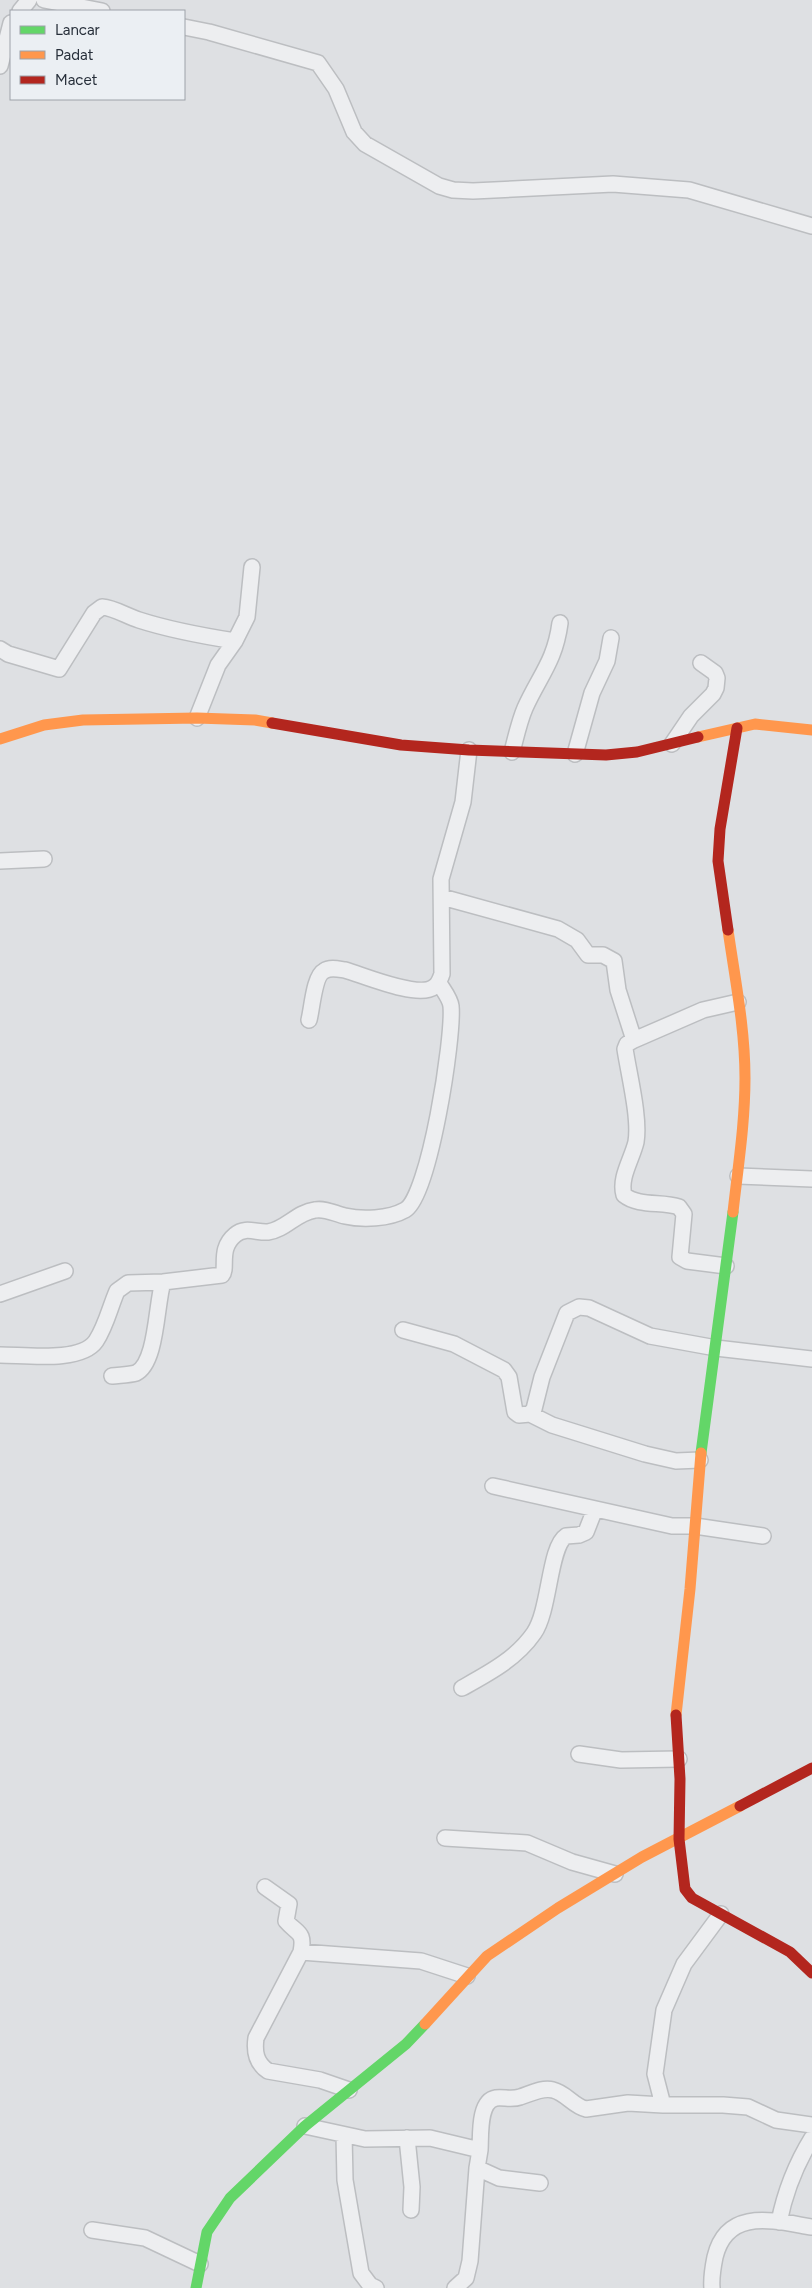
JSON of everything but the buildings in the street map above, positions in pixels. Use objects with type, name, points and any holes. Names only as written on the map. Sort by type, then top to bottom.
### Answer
[{"type":"street","points":[[21,10],[29,0]]},
{"type":"street","points":[[44,0],[97,10]]},
{"type":"street","points":[[0,66],[10,27]]},
{"type":"street","points":[[185,27],[209,32],[318,63],[336,89],[354,132],[365,144],[439,186],[473,192],[613,184],[689,190],[812,226]]},
{"type":"street","points":[[197,718],[218,665],[235,641],[247,617],[252,567]]},
{"type":"street","points":[[0,649],[8,654],[59,669],[94,613],[102,606],[109,607],[138,620],[194,634],[235,641]]},
{"type":"street","points":[[512,752],[526,707],[550,663],[557,642],[560,623]]},
{"type":"street","points":[[575,754],[592,693],[607,661],[612,638]]},
{"type":"street","points":[[672,744],[691,716],[713,694],[716,688],[717,678],[702,663]]},
{"type":"street","points":[[0,739],[44,725],[83,720],[197,718],[254,720],[401,745],[468,750],[606,755],[637,752],[756,724],[812,730]]},
{"type":"street","points":[[736,728],[720,829],[718,861],[743,1034],[746,1079],[738,1176],[700,1460],[685,1642],[677,1701],[679,1839],[685,1889],[692,1898],[790,1952],[812,1973]]},
{"type":"street","points":[[309,1020],[318,977],[324,970],[344,970],[414,991],[434,988],[439,983],[442,974],[442,872],[463,802],[468,750]]},
{"type":"street","points":[[0,861],[44,859]]},
{"type":"street","points":[[442,897],[558,929],[577,940],[588,955],[603,956],[614,961],[618,990],[634,1040]]},
{"type":"street","points":[[0,1355],[74,1355],[86,1350],[96,1342],[121,1286],[128,1283],[163,1282],[222,1275],[224,1272],[225,1248],[234,1235],[241,1231],[273,1231],[303,1213],[316,1210],[361,1218],[391,1215],[406,1210],[412,1205],[416,1198],[438,1118],[451,1040],[451,1004],[439,983]]},
{"type":"street","points":[[726,1266],[687,1262],[680,1257],[684,1214],[679,1207],[640,1202],[629,1199],[624,1195],[623,1180],[636,1140],[636,1125],[625,1049],[627,1044],[634,1040],[703,1010],[738,1002]]},
{"type":"street","points":[[738,1176],[812,1179]]},
{"type":"street","points":[[0,1294],[65,1271]]},
{"type":"street","points":[[112,1376],[136,1372],[144,1366],[151,1353],[163,1282]]},
{"type":"street","points":[[530,1414],[534,1409],[542,1377],[567,1313],[579,1307],[589,1308],[650,1336],[716,1348],[812,1359]]},
{"type":"street","points":[[403,1330],[454,1344],[504,1370],[509,1377],[515,1412],[519,1415],[530,1414],[552,1426],[646,1454],[676,1461],[700,1460]]},
{"type":"street","points":[[493,1486],[672,1526],[695,1526],[763,1536]]},
{"type":"street","points":[[462,1688],[498,1668],[517,1653],[535,1632],[546,1606],[557,1545],[566,1536],[579,1535],[586,1532],[595,1509]]},
{"type":"street","points":[[579,1754],[621,1760],[679,1758]]},
{"type":"street","points":[[196,2288],[207,2232],[215,2217],[230,2198],[305,2126],[406,2044],[487,1956],[558,1908],[614,1874],[812,1768]]},
{"type":"street","points":[[445,1838],[527,1843],[572,1862],[614,1874]]},
{"type":"street","points":[[264,1887],[289,1904],[286,1921],[302,1937],[301,1952],[256,2038],[254,2049],[256,2058],[268,2071],[320,2080],[349,2090]]},
{"type":"street","points":[[663,2105],[655,2074],[664,2010],[684,1964],[721,1914]]},
{"type":"street","points":[[301,1952],[421,1961],[467,1976]]},
{"type":"street","points":[[455,2288],[466,2278],[470,2261],[477,2168],[484,2110],[488,2103],[494,2099],[515,2099],[550,2089],[559,2092],[580,2108],[586,2109],[628,2103],[741,2106],[776,2120],[812,2125]]},
{"type":"street","points":[[305,2126],[371,2140],[408,2138],[444,2140],[480,2150]]},
{"type":"street","points":[[344,2134],[347,2197],[361,2273],[370,2286],[376,2288]]},
{"type":"street","points":[[408,2138],[412,2187],[411,2210]]},
{"type":"street","points":[[779,2222],[792,2177],[812,2138]]},
{"type":"street","points":[[477,2168],[499,2178],[540,2183]]},
{"type":"street","points":[[712,2288],[713,2266],[718,2248],[723,2237],[732,2228],[745,2222],[762,2220],[812,2227]]},
{"type":"street","points":[[92,2230],[145,2238],[200,2264]]},
{"type":"traffic: fast","points":[[701,1453],[733,1212]]},
{"type":"traffic: fast","points":[[196,2288],[207,2232],[230,2198],[305,2126],[406,2044],[425,2024]]},
{"type":"traffic: slow","points":[[0,739],[44,725],[83,720],[197,718],[255,720],[272,723]]},
{"type":"traffic: slow","points":[[698,737],[755,724],[812,730]]},
{"type":"traffic: slow","points":[[728,930],[745,1059],[743,1128],[733,1212]]},
{"type":"traffic: slow","points":[[676,1715],[690,1589],[701,1453]]},
{"type":"traffic: slow","points":[[425,2024],[487,1956],[558,1908],[642,1857],[740,1806]]},
{"type":"traffic: jam","points":[[272,723],[401,745],[469,750],[606,755],[637,752],[698,737]]},
{"type":"traffic: jam","points":[[728,930],[718,861],[720,829],[737,728]]},
{"type":"traffic: jam","points":[[676,1715],[680,1779],[679,1839],[685,1889],[692,1898],[790,1952],[812,1973]]},
{"type":"traffic: jam","points":[[740,1806],[812,1768]]}]
